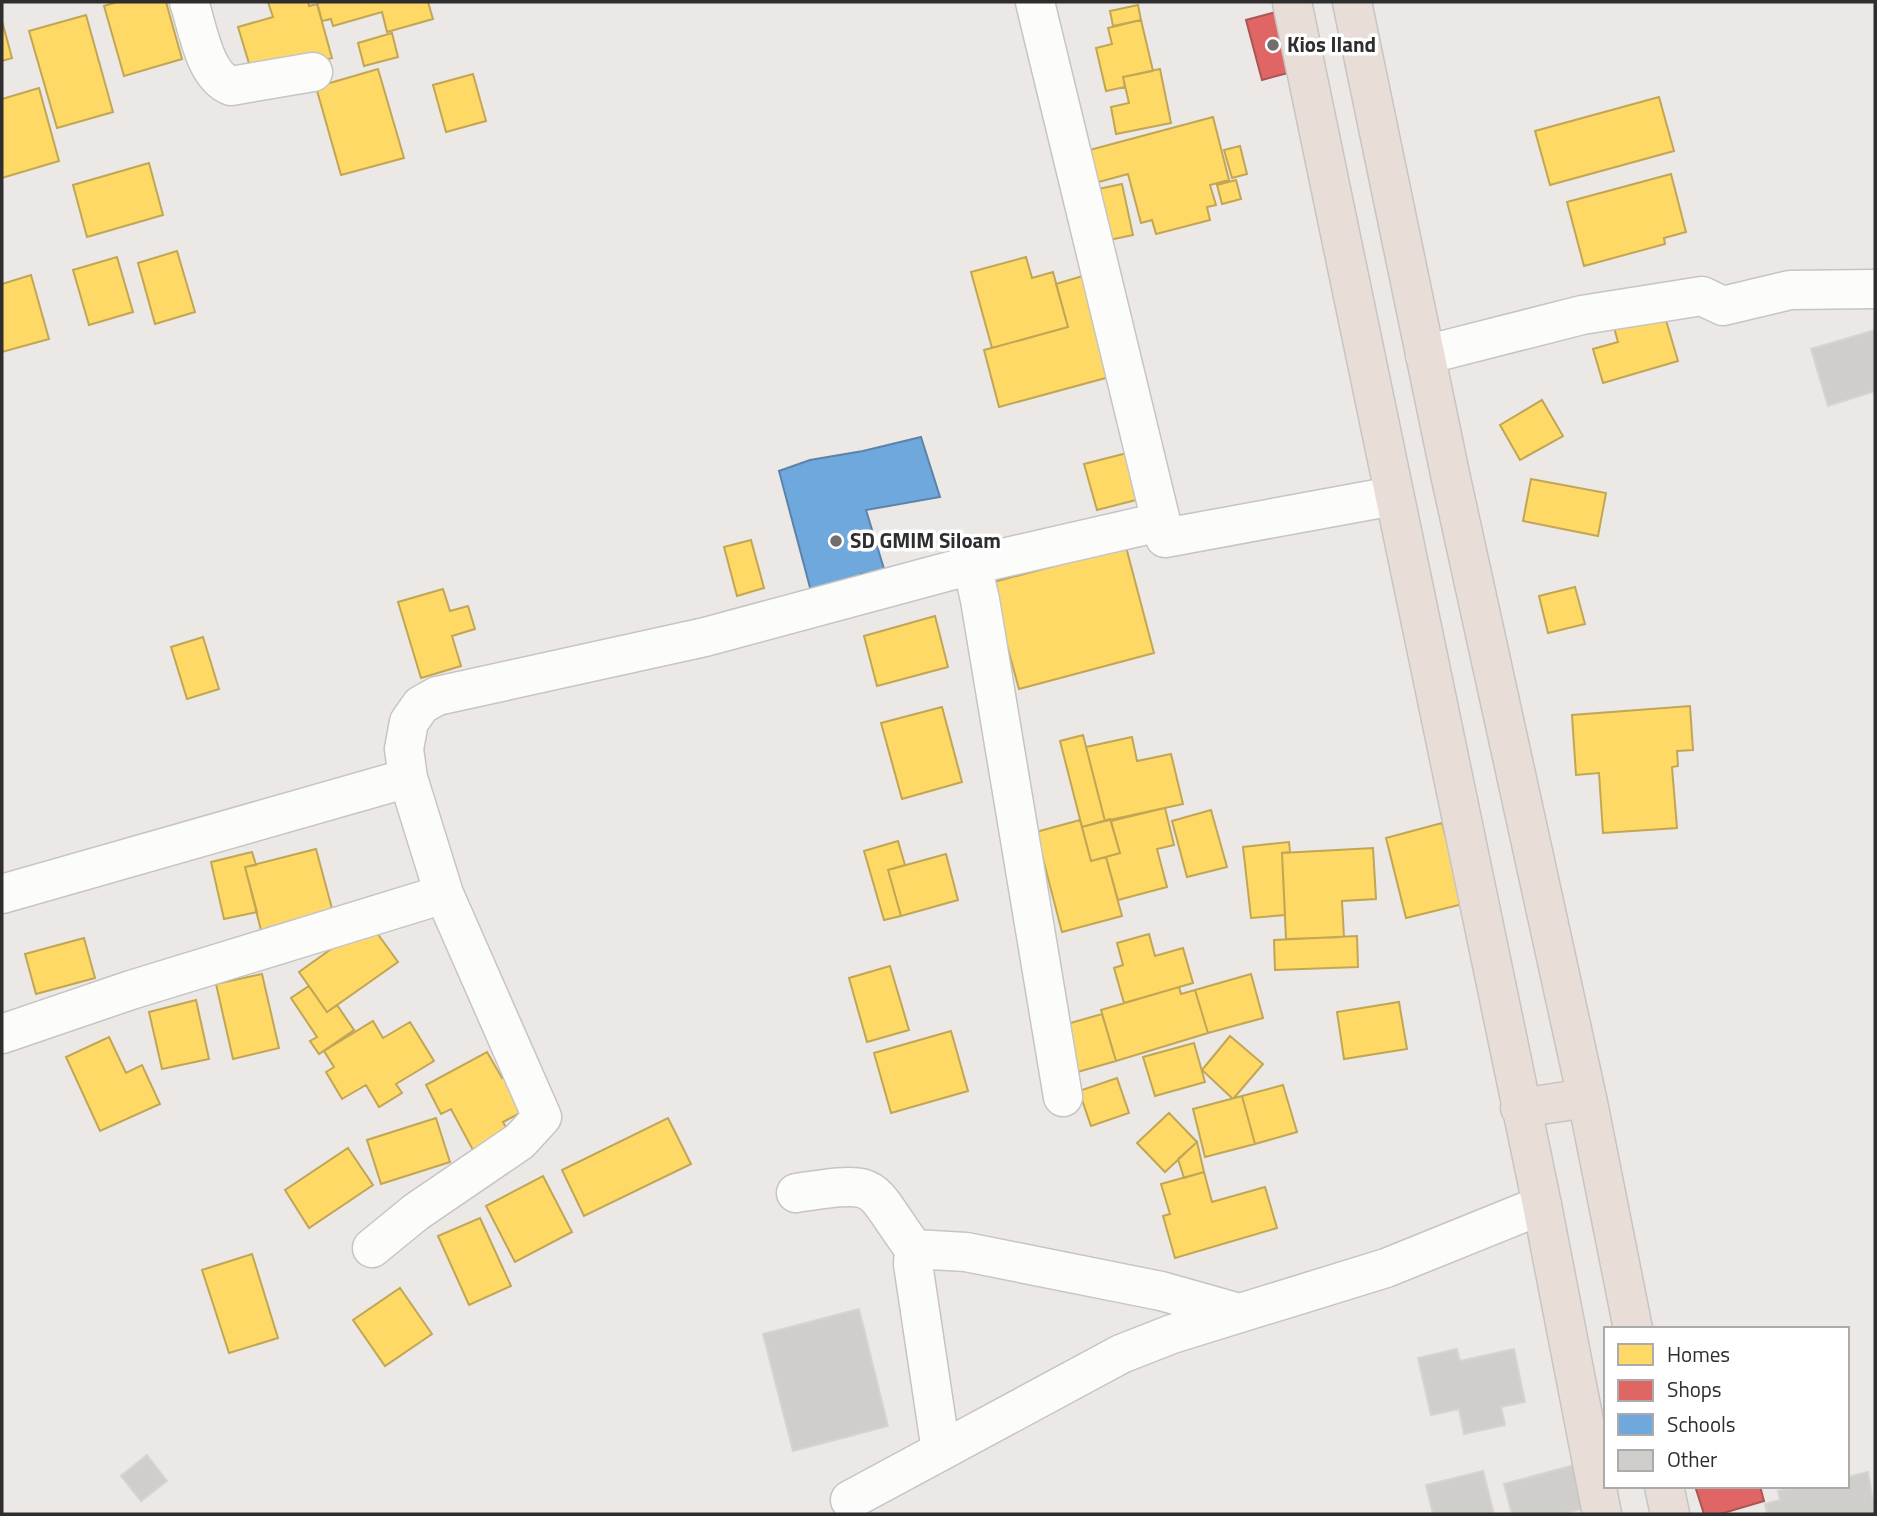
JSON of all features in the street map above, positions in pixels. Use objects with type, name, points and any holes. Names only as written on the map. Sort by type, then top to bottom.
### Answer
[{"type":"highway","points":[[1292,2],[1542,1205],[1602,1514]]},
{"type":"highway","points":[[1352,2],[1425,355],[1587,1098],[1633,1327]]},
{"type":"highway","points":[[1520,1108],[1587,1098]]},
{"type":"highway","points":[[1664,1488],[1670,1514]]},
{"type":"street","points":[[189,2],[212,72],[221,83],[232,86],[313,72]]},
{"type":"street","points":[[1035,2],[1166,538],[1393,496]]},
{"type":"street","points":[[1425,355],[1582,315],[1702,296],[1723,306],[1790,290],[1875,289]]},
{"type":"street","points":[[372,1248],[416,1212],[520,1141],[542,1117],[444,894],[408,778],[404,750],[409,722],[421,705],[436,696],[705,637],[972,565],[1160,522]]},
{"type":"street","points":[[972,565],[1063,1097]]},
{"type":"street","points":[[2,894],[408,778]]},
{"type":"street","points":[[2,1034],[131,990],[444,894]]},
{"type":"street","points":[[796,1194],[843,1186],[861,1186],[873,1191],[914,1249],[941,1451]]},
{"type":"street","points":[[850,1500],[1121,1354],[1239,1313],[1386,1268],[1542,1205]]},
{"type":"street","points":[[914,1249],[945,1250],[992,1257],[1161,1291],[1239,1313]]},
{"type":"building: Homes","points":[[117,2],[166,2],[182,59],[124,76],[104,6]]},
{"type":"building: Homes","points":[[268,2],[308,2],[309,6],[317,4],[332,58],[254,80],[238,27],[273,17]]},
{"type":"building: Homes","points":[[317,2],[428,2],[433,19],[387,32],[382,12],[333,26],[331,19],[322,21]]},
{"type":"building: Homes","points":[[1138,5],[1141,20],[1113,26],[1110,11]]},
{"type":"building: Homes","points":[[86,15],[113,112],[57,128],[29,31]]},
{"type":"building: Homes","points":[[1141,20],[1153,71],[1123,77],[1125,87],[1106,91],[1096,48],[1112,44],[1108,28]]},
{"type":"building: Homes","points":[[2,21],[12,58],[2,61]]},
{"type":"building: Homes","points":[[392,33],[398,57],[364,66],[358,43]]},
{"type":"building: Homes","points":[[378,69],[404,158],[341,175],[316,87]]},
{"type":"building: Homes","points":[[1160,69],[1171,123],[1116,134],[1111,107],[1129,103],[1123,77]]},
{"type":"building: Homes","points":[[473,74],[486,121],[446,132],[433,85]]},
{"type":"building: Homes","points":[[39,88],[59,161],[2,178],[2,99]]},
{"type":"building: Homes","points":[[1659,97],[1674,151],[1550,185],[1535,131]]},
{"type":"building: Homes","points":[[1213,117],[1229,180],[1210,185],[1216,205],[1207,207],[1210,220],[1156,234],[1152,220],[1141,223],[1128,174],[1095,183],[1086,151]]},
{"type":"building: Homes","points":[[1240,146],[1247,174],[1232,178],[1224,150]]},
{"type":"building: Homes","points":[[149,163],[163,215],[87,237],[73,185]]},
{"type":"building: Homes","points":[[1671,174],[1686,232],[1664,238],[1665,244],[1584,266],[1567,202]]},
{"type":"building: Homes","points":[[1236,180],[1241,199],[1222,204],[1217,185]]},
{"type":"building: Homes","points":[[1122,184],[1133,235],[1095,243],[1084,192]]},
{"type":"building: Homes","points":[[177,251],[195,312],[155,324],[138,263]]},
{"type":"building: Homes","points":[[117,257],[133,312],[89,325],[73,270]]},
{"type":"building: Homes","points":[[1026,257],[1032,278],[1053,272],[1068,327],[992,348],[971,272]]},
{"type":"building: Homes","points":[[31,275],[49,339],[2,352],[2,284]]},
{"type":"building: Homes","points":[[1086,275],[1113,376],[999,407],[984,350],[1068,327],[1056,284]]},
{"type":"building: Homes","points":[[1663,310],[1678,361],[1603,383],[1593,349],[1618,342],[1613,324]]},
{"type":"building: Homes","points":[[1542,400],[1563,436],[1520,460],[1500,425]]},
{"type":"building: Homes","points":[[1127,453],[1140,499],[1097,510],[1084,464]]},
{"type":"building: Homes","points":[[1531,479],[1606,493],[1598,536],[1523,521]]},
{"type":"building: Homes","points":[[751,540],[764,588],[737,596],[724,547]]},
{"type":"building: Homes","points":[[1126,547],[1154,653],[1019,689],[990,583]]},
{"type":"building: Homes","points":[[1575,587],[1585,624],[1548,633],[1539,596]]},
{"type":"building: Homes","points":[[443,589],[450,611],[468,606],[475,629],[452,636],[461,666],[421,678],[398,602]]},
{"type":"building: Homes","points":[[935,616],[948,667],[877,686],[864,636]]},
{"type":"building: Homes","points":[[203,637],[219,689],[187,699],[171,647]]},
{"type":"building: Homes","points":[[1690,706],[1693,750],[1677,751],[1678,766],[1672,767],[1677,828],[1603,833],[1599,773],[1576,775],[1572,715]]},
{"type":"building: Homes","points":[[942,707],[962,782],[902,799],[881,723]]},
{"type":"building: Homes","points":[[1083,735],[1105,821],[1082,827],[1060,741]]},
{"type":"building: Homes","points":[[1132,737],[1137,761],[1171,754],[1183,804],[1105,821],[1086,747]]},
{"type":"building: Homes","points":[[1165,808],[1174,845],[1157,849],[1167,887],[1118,900],[1106,857],[1120,853],[1111,821]]},
{"type":"building: Homes","points":[[1211,810],[1227,867],[1187,877],[1172,821]]},
{"type":"building: Homes","points":[[1110,819],[1120,853],[1091,861],[1082,827]]},
{"type":"building: Homes","points":[[1080,820],[1091,861],[1106,857],[1122,916],[1062,932],[1036,832]]},
{"type":"building: Homes","points":[[1442,823],[1463,904],[1406,918],[1386,838]]},
{"type":"building: Homes","points":[[898,841],[905,865],[888,870],[901,916],[884,920],[864,851]]},
{"type":"building: Homes","points":[[1289,842],[1290,852],[1282,853],[1285,915],[1251,918],[1243,847]]},
{"type":"building: Homes","points":[[1373,848],[1376,899],[1342,901],[1344,937],[1286,939],[1282,853]]},
{"type":"building: Homes","points":[[316,849],[334,916],[262,934],[245,867]]},
{"type":"building: Homes","points":[[252,852],[256,865],[245,867],[257,912],[224,919],[211,862]]},
{"type":"building: Homes","points":[[946,854],[958,900],[901,916],[888,870]]},
{"type":"building: Homes","points":[[369,922],[398,962],[327,1012],[299,972]]},
{"type":"building: Homes","points":[[1149,934],[1155,956],[1183,948],[1193,983],[1124,1003],[1114,968],[1123,965],[1117,943]]},
{"type":"building: Homes","points":[[1357,936],[1358,967],[1275,970],[1274,940]]},
{"type":"building: Homes","points":[[84,938],[95,978],[36,994],[25,954]]},
{"type":"building: Homes","points":[[890,966],[909,1030],[867,1042],[849,978]]},
{"type":"building: Homes","points":[[262,974],[279,1048],[233,1059],[216,984]]},
{"type":"building: Homes","points":[[1251,974],[1263,1018],[1208,1033],[1195,990]]},
{"type":"building: Homes","points":[[309,986],[327,1012],[337,1005],[354,1030],[319,1054],[310,1041],[317,1037],[291,998]]},
{"type":"building: Homes","points":[[1179,987],[1181,994],[1195,990],[1208,1033],[1116,1061],[1101,1010]]},
{"type":"building: Homes","points":[[196,1000],[209,1059],[162,1069],[149,1012]]},
{"type":"building: Homes","points":[[1399,1002],[1407,1049],[1344,1059],[1337,1012]]},
{"type":"building: Homes","points":[[1102,1014],[1116,1061],[1074,1073],[1060,1026]]},
{"type":"building: Homes","points":[[373,1021],[383,1038],[410,1022],[434,1061],[396,1084],[402,1093],[379,1107],[366,1085],[342,1099],[326,1072],[334,1067],[324,1051]]},
{"type":"building: Homes","points":[[951,1031],[968,1091],[891,1113],[874,1053]]},
{"type":"building: Homes","points":[[1230,1036],[1263,1064],[1233,1099],[1202,1070]]},
{"type":"building: Homes","points":[[109,1037],[126,1073],[142,1065],[160,1104],[100,1131],[66,1057]]},
{"type":"building: Homes","points":[[1194,1043],[1205,1082],[1155,1096],[1143,1057]]},
{"type":"building: Homes","points":[[487,1052],[502,1078],[512,1073],[531,1107],[503,1122],[509,1133],[474,1152],[451,1109],[441,1114],[426,1085]]},
{"type":"building: Homes","points":[[1117,1078],[1129,1113],[1091,1126],[1079,1091]]},
{"type":"building: Homes","points":[[1283,1085],[1297,1132],[1255,1144],[1242,1096]]},
{"type":"building: Homes","points":[[1242,1096],[1255,1144],[1205,1157],[1193,1109]]},
{"type":"building: Homes","points":[[1169,1113],[1197,1142],[1165,1172],[1137,1143]]},
{"type":"building: Homes","points":[[436,1118],[450,1162],[381,1184],[367,1140]]},
{"type":"building: Homes","points":[[668,1118],[691,1164],[584,1216],[562,1170]]},
{"type":"building: Homes","points":[[1197,1142],[1204,1172],[1184,1178],[1178,1159]]},
{"type":"building: Homes","points":[[348,1148],[373,1185],[309,1228],[285,1190]]},
{"type":"building: Homes","points":[[1204,1172],[1212,1202],[1265,1187],[1277,1228],[1175,1258],[1163,1216],[1170,1214],[1161,1184]]},
{"type":"building: Homes","points":[[543,1176],[572,1232],[515,1262],[486,1206]]},
{"type":"building: Homes","points":[[480,1218],[511,1286],[469,1305],[438,1236]]},
{"type":"building: Homes","points":[[252,1254],[278,1338],[229,1353],[202,1270]]},
{"type":"building: Homes","points":[[400,1288],[432,1334],[385,1366],[353,1320]]},
{"type":"building: Shops","name":"Kios Iland","points":[[1283,10],[1299,70],[1262,80],[1246,20]]},
{"type":"building: Shops","points":[[1696,1488],[1761,1488],[1764,1501],[1720,1514],[1704,1514]]},
{"type":"building: Schools","name":"SD GMIM Siloam","points":[[921,437],[940,497],[866,510],[885,572],[861,574],[862,581],[812,595],[779,471],[810,460]]},
{"type":"building: Other","points":[[1875,330],[1875,391],[1828,406],[1811,349]]},
{"type":"building: Other","points":[[859,1309],[888,1426],[793,1451],[763,1334]]},
{"type":"building: Other","points":[[1457,1349],[1460,1361],[1514,1349],[1525,1402],[1501,1407],[1505,1425],[1464,1434],[1459,1409],[1431,1415],[1418,1358]]},
{"type":"building: Other","points":[[147,1455],[167,1481],[141,1501],[121,1476]]},
{"type":"building: Other","points":[[1578,1464],[1589,1507],[1561,1514],[1512,1514],[1504,1484]]},
{"type":"building: Other","points":[[1483,1471],[1494,1514],[1433,1514],[1426,1485]]},
{"type":"building: Other","points":[[1868,1472],[1875,1514],[1767,1514],[1765,1504],[1780,1500],[1778,1491],[1792,1488],[1849,1488],[1849,1477]]},
{"type":"place","name":"Kios Iland","points":[[1273,45]]},
{"type":"place","name":"SD GMIM Siloam","points":[[836,541]]}]
